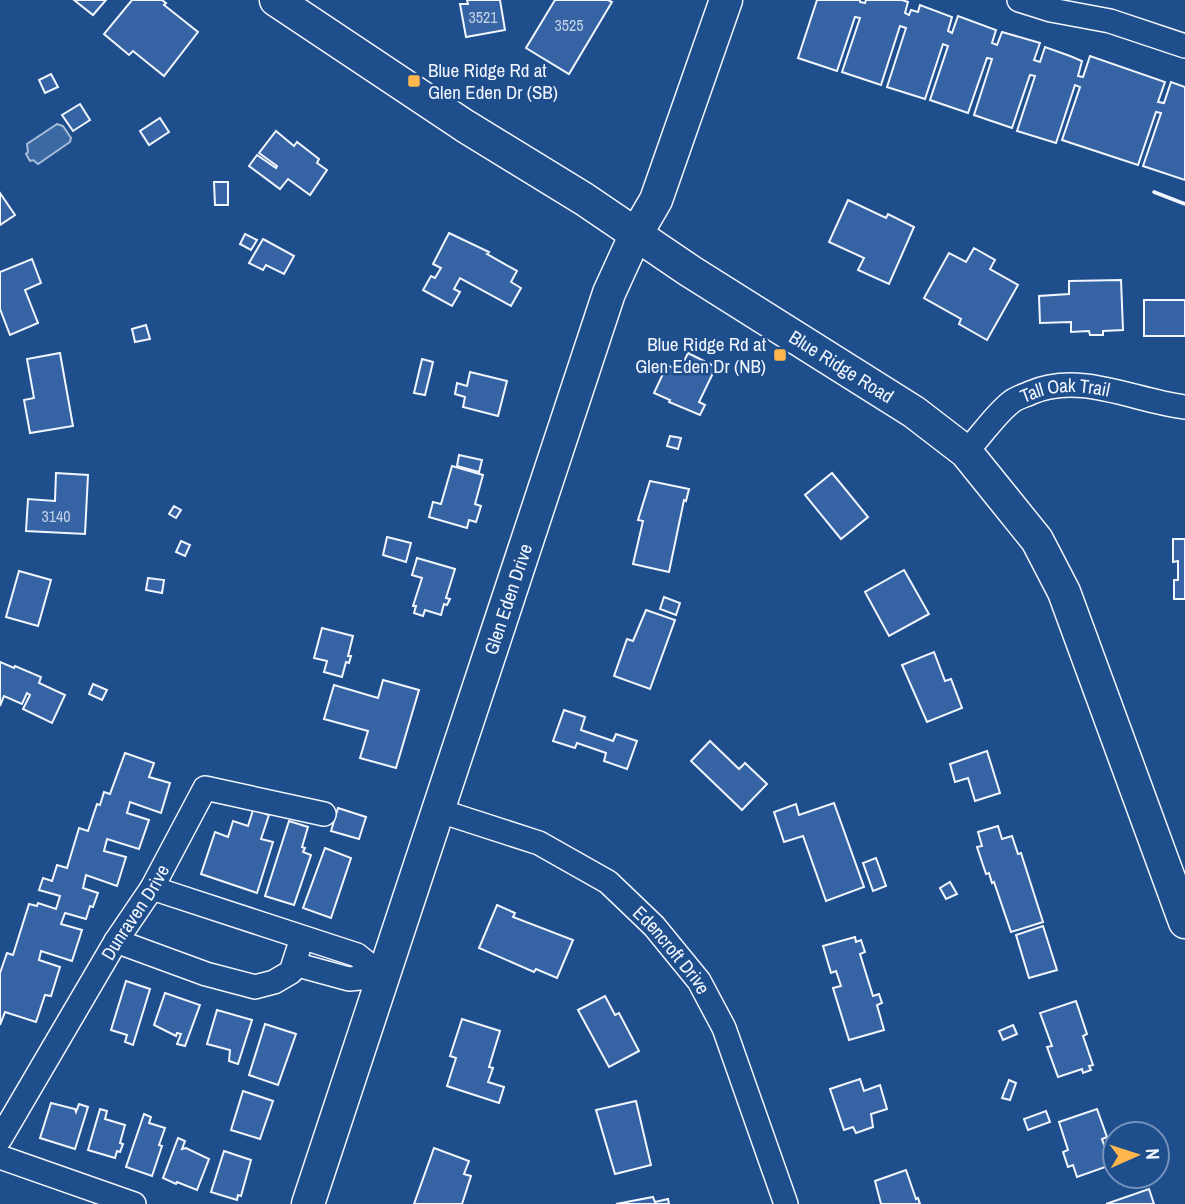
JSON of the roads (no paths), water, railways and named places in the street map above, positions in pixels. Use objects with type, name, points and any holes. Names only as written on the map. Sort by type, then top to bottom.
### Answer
[{"type":"main road","name":"Blue Ridge Road","points":[[276,0],[465,126],[584,199],[635,236],[914,412],[966,452],[1037,540],[1064,592],[1185,920]]},
{"type":"main road","name":"Glen Eden Drive","points":[[308,1204],[609,293],[635,236],[656,200],[726,0]]},
{"type":"street","points":[[1019,0],[1051,10],[1110,21],[1185,46]]},
{"type":"street","name":"Tall Oak Trail","points":[[966,452],[1011,402],[1041,388],[1069,385],[1102,387],[1185,407]]},
{"type":"street","name":"Dunraven Drive","points":[[0,1139],[116,942],[152,888],[205,788],[324,814]]},
{"type":"street","name":"Edencroft Drive","points":[[437,810],[539,843],[608,882],[654,926],[699,981],[724,1028],[786,1204]]},
{"type":"street","points":[[152,888],[357,955],[383,976]]},
{"type":"street","points":[[116,942],[206,974],[255,987],[274,982],[291,972],[302,938]]},
{"type":"street","points":[[293,964],[349,979],[383,976]]},
{"type":"street","points":[[0,1157],[134,1204]]},
{"type":"water","points":[[57,124],[63,126],[71,138],[70,142],[38,164],[30,161],[26,154],[27,144]]},
{"type":"place","name":"Blue Ridge Rd at Glen Eden Dr (SB)","points":[[414,81]]},
{"type":"place","name":"Blue Ridge Rd at Glen Eden Dr (NB)","points":[[780,355]]}]
